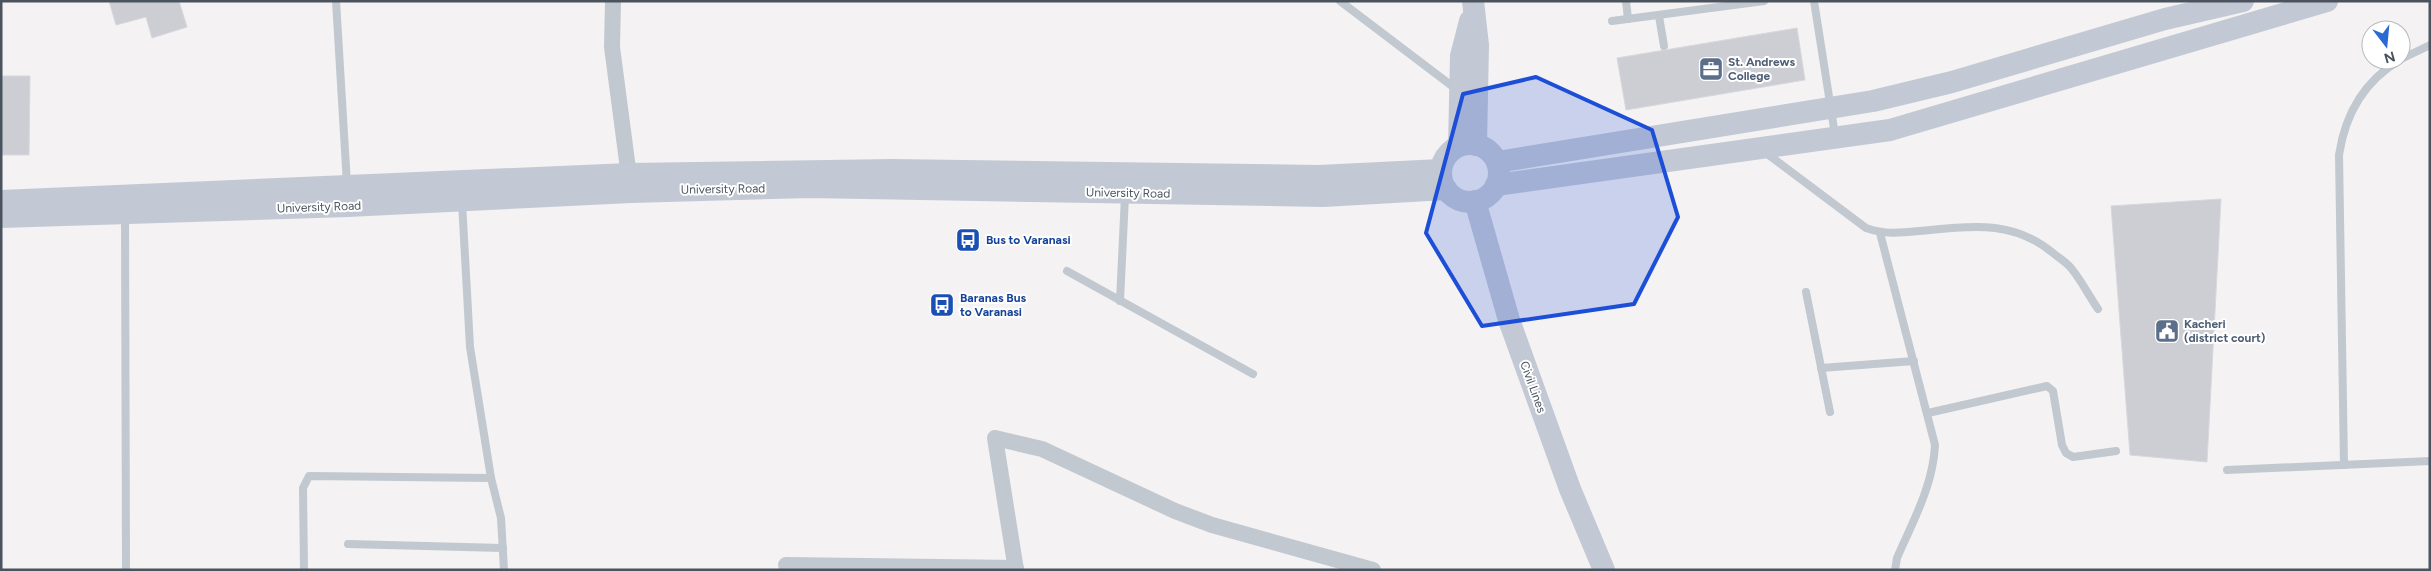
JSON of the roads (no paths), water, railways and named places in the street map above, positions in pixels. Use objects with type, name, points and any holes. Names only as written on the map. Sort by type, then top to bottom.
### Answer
[{"type":"main road","points":[[1497,162],[1831,109],[1952,82],[2165,19],[2243,1]]},
{"type":"main road","points":[[1496,185],[1890,130],[2327,1]]},
{"type":"main road","points":[[1468,146],[1460,92],[1464,40],[1473,7]]},
{"type":"main road","points":[[1468,146],[1478,45],[1473,7]]},
{"type":"main road","points":[[1468,146],[1485,148],[1497,162],[1499,170],[1496,185],[1489,195],[1475,201],[1461,200],[1452,196],[1443,179],[1450,152],[1468,146]]},
{"type":"main road","name":"University Road","points":[[1,217],[126,205],[348,197],[630,183],[809,187],[1125,183],[1323,196],[1443,179]]},
{"type":"main road","name":"University Road","points":[[1,201],[126,205]]},
{"type":"main road","name":"Civil Lines","points":[[1475,201],[1509,320],[1570,489],[1604,570]]},
{"type":"street","points":[[613,1],[612,47],[630,183]]},
{"type":"street","points":[[786,565],[1016,569],[995,438],[1049,452],[1175,511],[1212,525],[1347,566],[1373,570]]},
{"type":"lane","points":[[336,1],[348,197]]},
{"type":"lane","points":[[1340,1],[1460,92]]},
{"type":"lane","points":[[1626,1],[1628,19]]},
{"type":"lane","points":[[1612,21],[1764,1]]},
{"type":"lane","points":[[1814,1],[1836,137]]},
{"type":"lane","points":[[1659,16],[1664,46]]},
{"type":"lane","points":[[2411,54],[2430,45]]},
{"type":"lane","points":[[2344,465],[2339,155],[2342,135],[2351,111],[2363,92],[2385,70]]},
{"type":"lane","points":[[1758,147],[1866,228],[1880,233],[1995,227],[2017,231],[2038,240],[2070,267],[2098,309]]},
{"type":"lane","points":[[1120,301],[1125,183]]},
{"type":"lane","points":[[462,192],[470,347],[491,478],[501,518],[504,570]]},
{"type":"lane","points":[[126,205],[126,570]]},
{"type":"lane","points":[[1880,233],[1935,445],[1934,463],[1929,486],[1896,558],[1895,570]]},
{"type":"lane","points":[[1067,271],[1253,374]]},
{"type":"lane","points":[[1806,292],[1830,412]]},
{"type":"lane","points":[[1821,368],[1914,361]]},
{"type":"lane","points":[[1928,413],[2047,386],[2053,391],[2062,446],[2066,453],[2073,457],[2116,451]]},
{"type":"lane","points":[[2227,470],[2430,461]]},
{"type":"lane","points":[[304,570],[303,488],[309,476],[491,478]]},
{"type":"lane","points":[[348,544],[503,548]]},
{"type":"place","name":"St. Andrews College","points":[[1711,69]]},
{"type":"place","name":"Bus to Varanasi","points":[[968,240]]},
{"type":"place","name":"Baranas Bus to Varanasi","points":[[942,305]]},
{"type":"place","name":"Kacheri (district court)","points":[[2167,331]]}]
